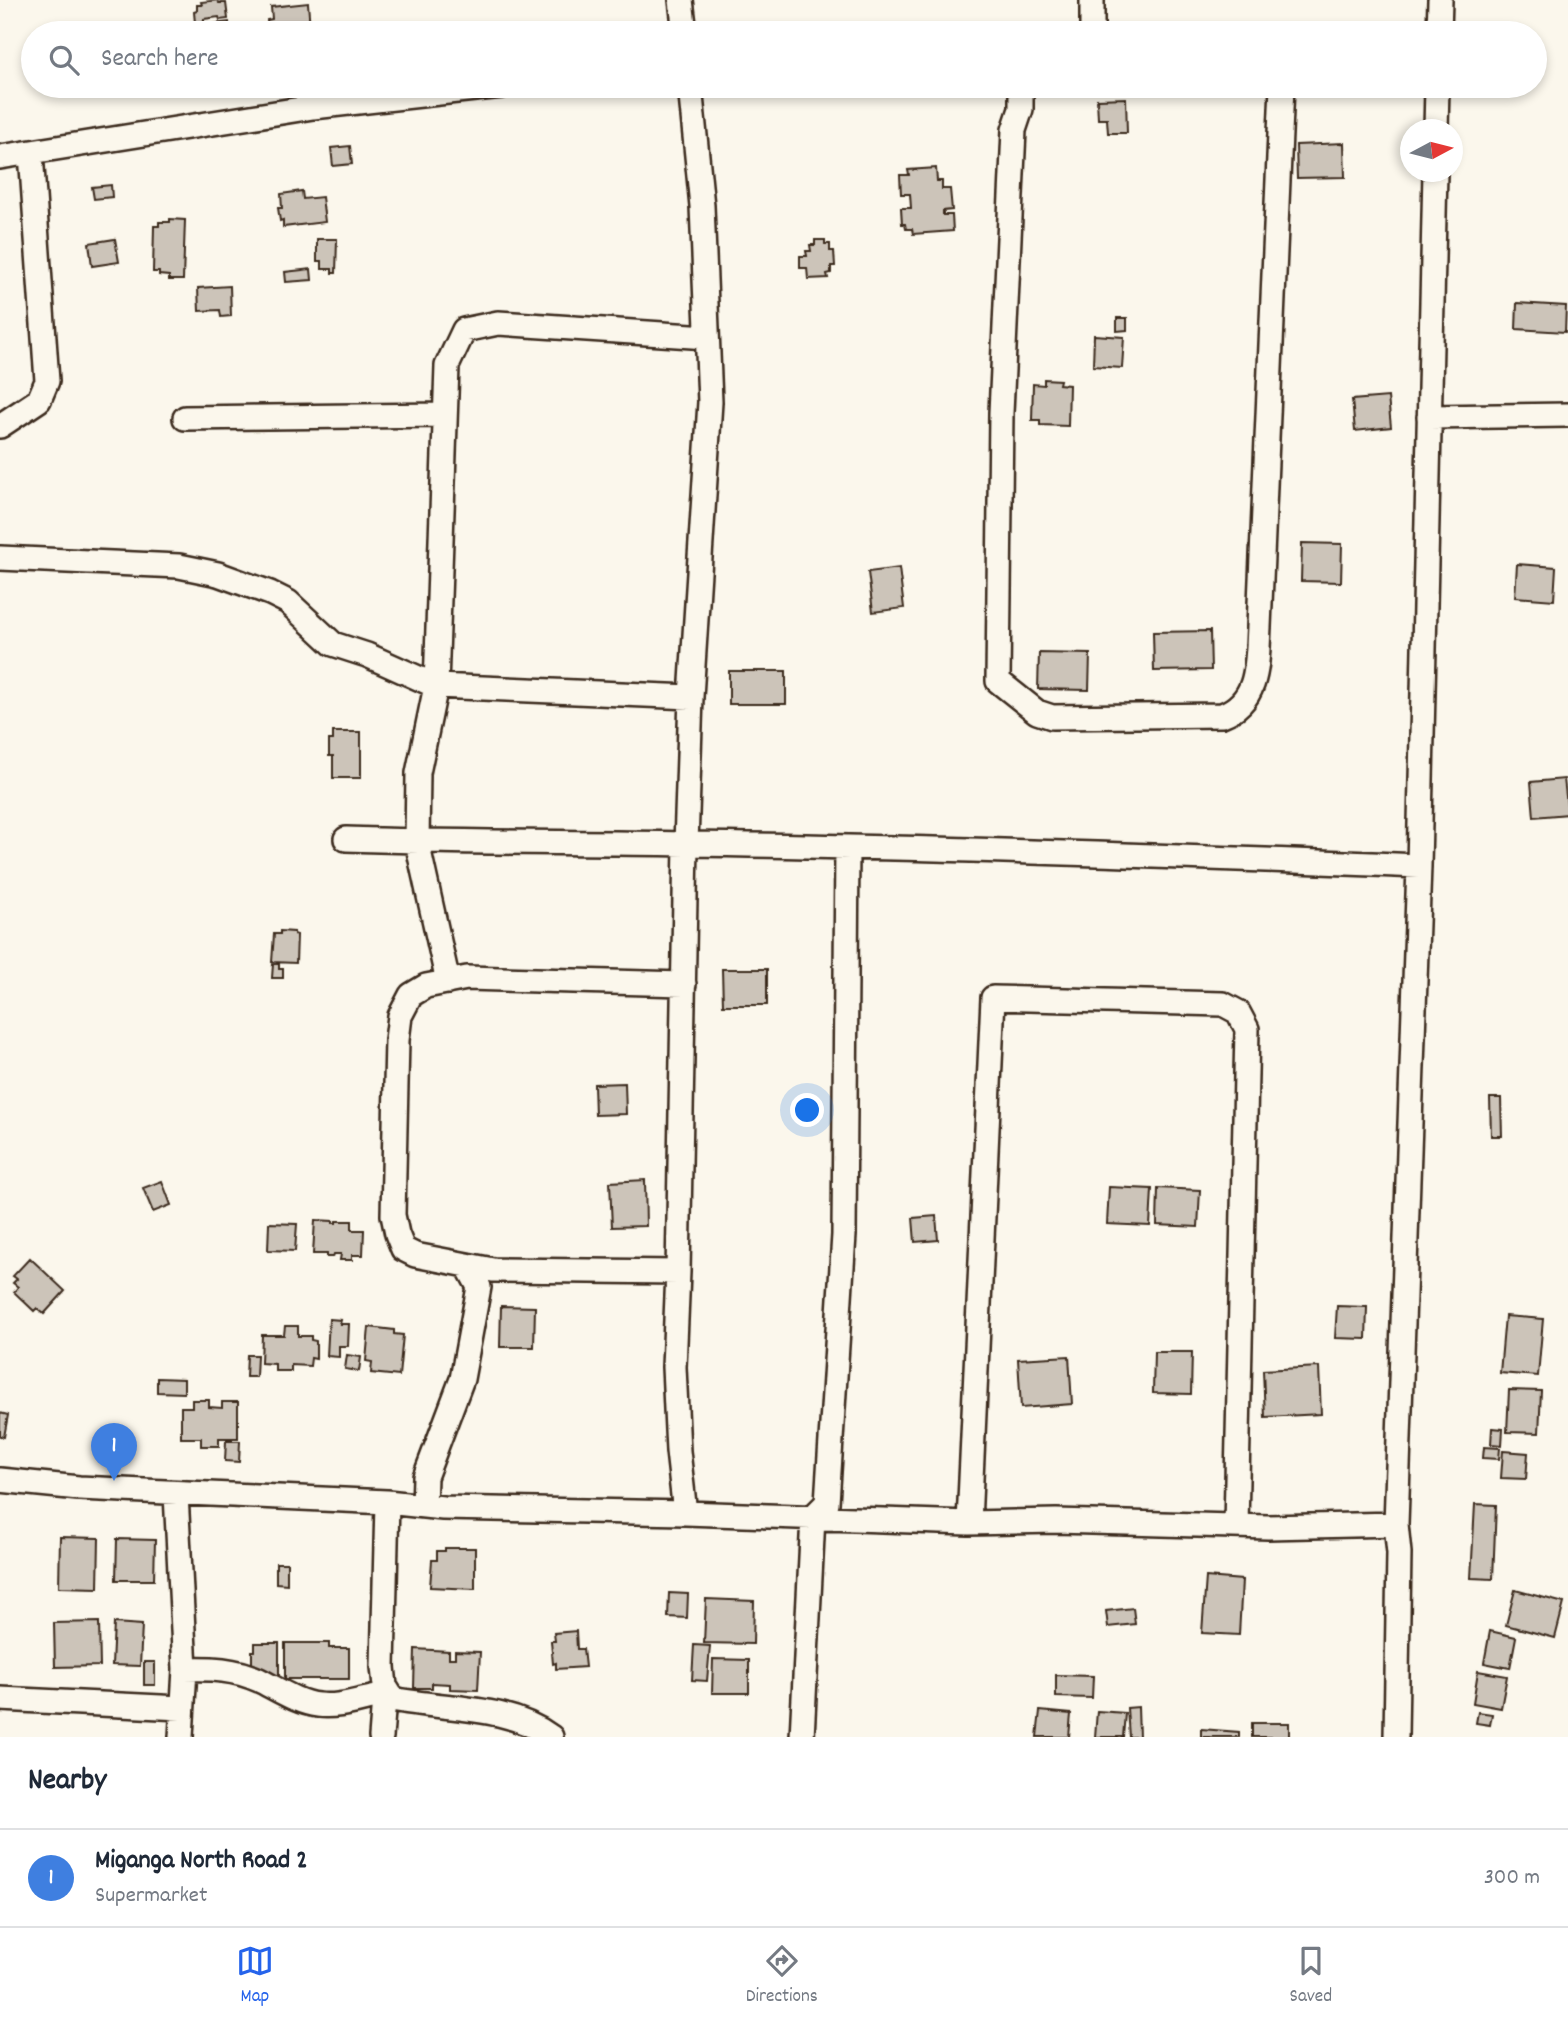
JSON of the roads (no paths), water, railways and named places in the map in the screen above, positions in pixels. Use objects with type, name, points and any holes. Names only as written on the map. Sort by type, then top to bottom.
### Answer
[{"type":"street","points":[[681,0],[683,21]]},
{"type":"street","points":[[1092,0],[1092,21]]},
{"type":"street","points":[[1439,21],[1440,0]]},
{"type":"street","points":[[0,157],[313,107],[394,98]]},
{"type":"street","points":[[685,1513],[678,1451],[674,1367],[691,697],[710,402],[702,206],[691,98]]},
{"type":"street","points":[[1021,98],[1021,108],[1014,130],[1001,399],[998,681],[1041,715],[1071,717],[1222,715],[1241,703],[1253,685],[1259,627],[1281,98]]},
{"type":"street","points":[[1436,119],[1437,98]]},
{"type":"street","points":[[0,426],[40,400],[47,381],[31,153]]},
{"type":"street","points":[[1396,1737],[1399,1553],[1396,1524],[1419,866],[1435,182]]},
{"type":"street","points":[[448,982],[417,842],[418,773],[436,686],[447,366],[464,330],[498,323],[707,337]]},
{"type":"street","points":[[185,418],[445,415]]},
{"type":"street","points":[[1429,417],[1568,415]]},
{"type":"street","points":[[0,558],[179,566],[218,574],[288,602],[333,644],[366,655],[436,686],[691,697]]},
{"type":"street","points":[[346,839],[1093,853],[1419,866]]},
{"type":"street","points":[[802,1737],[813,1517],[827,1503],[844,1235],[847,847]]},
{"type":"street","points":[[678,1272],[493,1270],[415,1255],[403,1249],[393,1215],[397,1040],[400,1016],[411,995],[426,986],[467,978],[684,984]]},
{"type":"street","points":[[969,1523],[993,998],[1223,1004],[1238,1012],[1247,1029],[1236,1526]]},
{"type":"street","points":[[425,1506],[425,1476],[462,1379],[479,1287],[467,1265]]},
{"type":"street","points":[[0,1480],[176,1494],[387,1502],[425,1506],[969,1523],[1056,1521],[1236,1526],[1396,1524]]},
{"type":"street","points":[[176,1494],[185,1669],[181,1737]]},
{"type":"street","points":[[381,1737],[387,1502]]},
{"type":"street","points":[[185,1669],[219,1668],[232,1671],[255,1678],[314,1705],[338,1705],[383,1691]]},
{"type":"street","points":[[383,1691],[393,1699],[502,1715],[551,1737]]},
{"type":"street","points":[[0,1699],[181,1708]]},
{"type":"place","name":"Miganga North Road 2","points":[[114,1481]]}]
